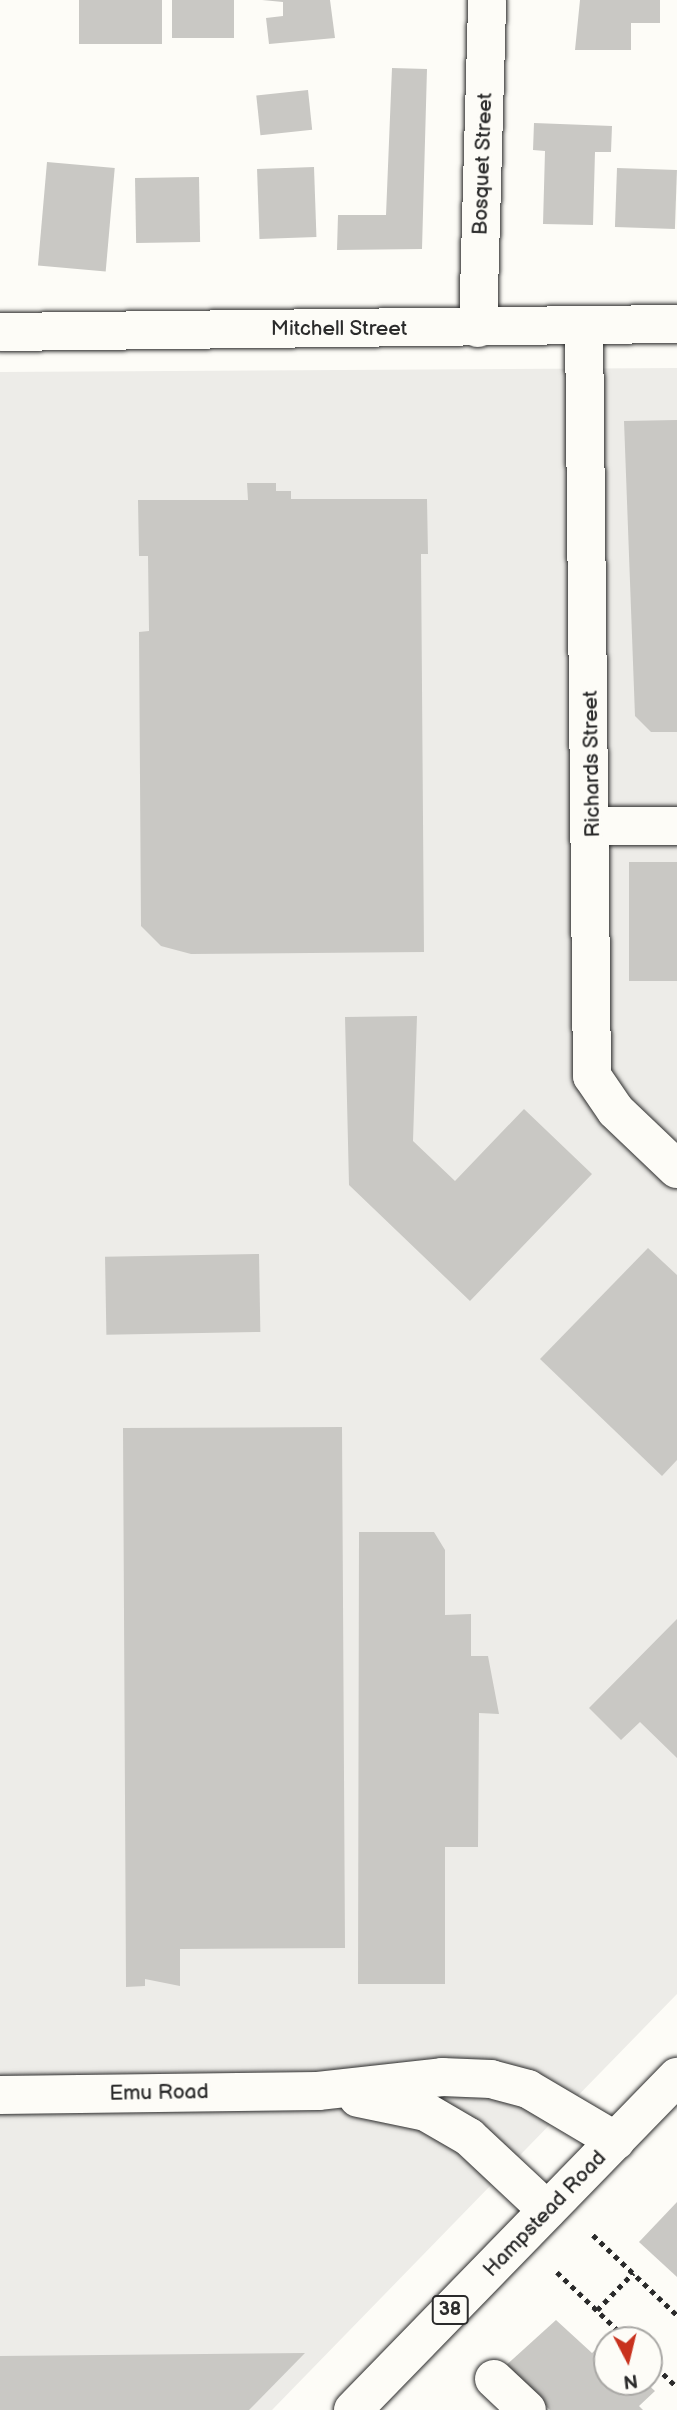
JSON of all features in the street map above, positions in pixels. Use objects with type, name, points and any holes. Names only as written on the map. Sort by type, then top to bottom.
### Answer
[{"type":"street","name":"Bosquet Street","points":[[478,328],[487,0]]},
{"type":"street","name":"Mitchell Street","points":[[0,332],[677,324]]},
{"type":"street","name":"Richards Street","points":[[584,325],[594,826],[592,1076],[616,1111],[677,1169]]},
{"type":"street","points":[[594,826],[677,826]]},
{"type":"street","name":"Emu Road","points":[[0,2095],[318,2091],[442,2077],[491,2079],[528,2089],[616,2141]]},
{"type":"street","name":"Hampstead Road","points":[[353,2410],[677,2077]]},
{"type":"street","name":"Emu Road","points":[[318,2091],[426,2112],[469,2137],[547,2210]]},
{"type":"street","points":[[494,2379],[527,2410]]},
{"type":"path","points":[[593,2235],[677,2315]]},
{"type":"path","points":[[557,2272],[614,2326]]},
{"type":"path","points":[[597,2310],[633,2273]]},
{"type":"path","points":[[663,2374],[677,2387]]},
{"type":"shaded area","points":[[677,368],[677,1994],[272,2410],[0,2410],[0,372]]},
{"type":"building","points":[[79,0],[162,0],[162,44],[79,44]]},
{"type":"building","points":[[172,0],[234,0],[234,38],[172,38]]},
{"type":"building","points":[[262,0],[330,0],[335,38],[269,44],[266,18],[283,16],[283,2]]},
{"type":"building","points":[[580,0],[660,0],[660,23],[631,23],[631,50],[575,50]]},
{"type":"building","points":[[392,68],[427,69],[422,249],[337,250],[338,215],[386,215]]},
{"type":"building","points":[[308,90],[312,130],[260,135],[256,95]]},
{"type":"building","points":[[534,123],[612,126],[611,152],[595,152],[593,225],[543,224],[545,151],[533,150]]},
{"type":"building","points":[[47,162],[115,168],[106,272],[38,266]]},
{"type":"building","points":[[314,167],[316,237],[259,239],[257,169]]},
{"type":"building","points":[[617,168],[677,170],[675,229],[615,227]]},
{"type":"building","points":[[199,177],[200,242],[136,243],[135,178]]},
{"type":"building","points":[[677,420],[677,732],[651,732],[635,716],[624,421]]},
{"type":"building","points":[[247,483],[276,483],[276,491],[291,491],[291,499],[427,499],[428,554],[421,554],[424,952],[191,954],[161,946],[141,926],[139,632],[149,631],[148,556],[139,556],[138,500],[248,500]]},
{"type":"building","points":[[629,862],[677,862],[677,981],[629,981]]},
{"type":"building","points":[[417,1016],[413,1141],[455,1181],[524,1109],[592,1174],[470,1301],[349,1185],[345,1017]]},
{"type":"building","points":[[648,1248],[677,1275],[677,1460],[662,1476],[540,1359]]},
{"type":"building","points":[[259,1254],[260,1332],[106,1335],[105,1257]]},
{"type":"building","points":[[342,1427],[345,1948],[180,1949],[180,1986],[145,1979],[145,1986],[126,1987],[123,1428]]},
{"type":"building","points":[[359,1532],[434,1532],[445,1550],[445,1615],[471,1614],[471,1656],[488,1656],[499,1714],[479,1713],[478,1847],[445,1847],[445,1984],[358,1984]]},
{"type":"building","points":[[677,1619],[677,1758],[640,1722],[621,1740],[589,1708]]},
{"type":"building","points":[[677,2202],[677,2277],[639,2242]]},
{"type":"building","points":[[556,2320],[593,2352],[593,2396],[650,2396],[639,2406],[643,2410],[550,2410],[504,2367]]},
{"type":"building","points":[[305,2353],[249,2410],[0,2410],[0,2356]]}]
